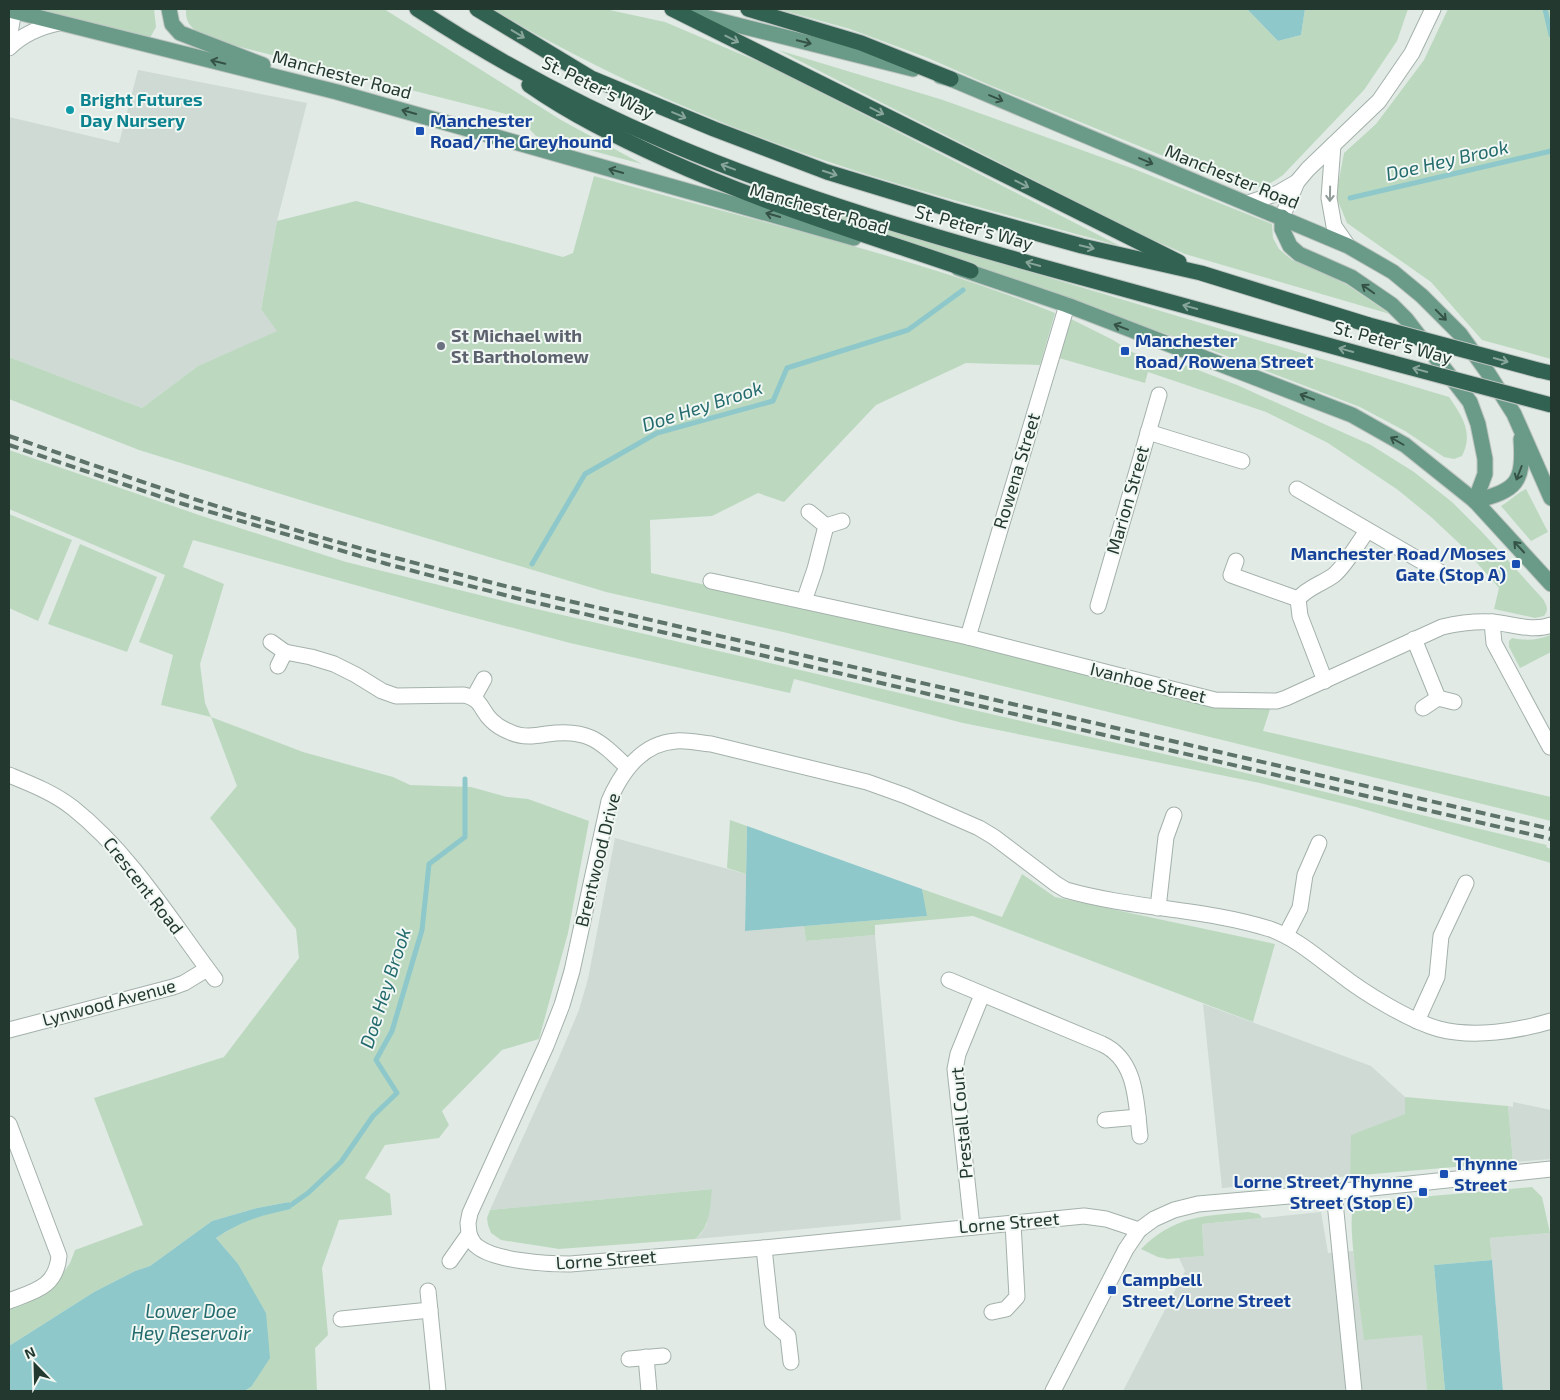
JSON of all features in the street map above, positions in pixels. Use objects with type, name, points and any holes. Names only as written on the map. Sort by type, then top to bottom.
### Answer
[{"type":"highway","name":"St. Peter's Way","points":[[417,9],[475,47],[594,109],[670,144],[787,190],[922,233],[1551,405]]},
{"type":"highway","name":"St. Peter's Way","points":[[477,9],[591,78],[714,129],[827,172],[952,210],[1072,243],[1200,273],[1369,326],[1544,372]]},
{"type":"highway","points":[[672,9],[1200,273]]},
{"type":"highway","points":[[748,9],[861,43],[951,78]]},
{"type":"highway","points":[[475,47],[539,92],[616,137],[716,181],[971,271]]},
{"type":"main road","points":[[169,9],[172,24],[180,33],[337,92]]},
{"type":"main road","name":"Manchester Road","points":[[672,9],[951,78],[1348,246],[1393,272],[1422,296],[1460,334],[1488,373],[1520,425],[1534,462],[1551,498]]},
{"type":"main road","name":"Manchester Road","points":[[12,10],[337,92],[971,271],[1067,306],[1352,415],[1405,446],[1475,501],[1551,584]]},
{"type":"main road","points":[[1282,217],[1282,229],[1290,246],[1299,254],[1351,277],[1392,305],[1406,318],[1470,402],[1478,424],[1485,459],[1485,474],[1475,501]]},
{"type":"main road","points":[[1475,501],[1508,490],[1520,475],[1522,463],[1520,425]]},
{"type":"main road","points":[[1534,462],[1551,481]]},
{"type":"street","points":[[1248,203],[1278,193],[1297,182],[1379,101],[1412,53],[1432,9]]},
{"type":"street","points":[[9,40],[12,10]]},
{"type":"street","points":[[9,48],[26,34],[44,26],[60,23]]},
{"type":"street","points":[[1333,145],[1329,198],[1334,226],[1348,246]]},
{"type":"street","points":[[1282,217],[1297,182]]},
{"type":"street","name":"Rowena Street","points":[[968,637],[1067,306]]},
{"type":"street","name":"Marion Street","points":[[1098,606],[1159,395]]},
{"type":"street","points":[[1148,432],[1242,461]]},
{"type":"street","points":[[1297,489],[1368,530],[1409,562],[1440,572]]},
{"type":"street","points":[[809,512],[826,526]]},
{"type":"street","points":[[826,526],[842,521]]},
{"type":"street","points":[[804,601],[815,569],[826,526]]},
{"type":"street","points":[[1298,599],[1310,588],[1328,579],[1338,571],[1368,530]]},
{"type":"street","points":[[1236,561],[1231,575],[1298,599]]},
{"type":"street","name":"Ivanhoe Street","points":[[711,581],[737,580],[804,601],[968,637],[1215,700],[1276,701],[1442,627],[1465,622],[1492,622],[1532,628],[1545,628],[1551,625]]},
{"type":"street","points":[[1298,599],[1300,616],[1326,680]]},
{"type":"street","points":[[1492,622],[1494,643],[1547,727],[1550,746]]},
{"type":"street","points":[[1414,639],[1438,698]]},
{"type":"street","points":[[271,642],[285,652],[311,656],[334,664],[382,691],[396,696],[464,695],[474,697],[480,703],[489,719],[500,728],[512,734],[524,736],[573,732],[585,735],[597,740],[627,767]]},
{"type":"street","points":[[278,666],[285,652]]},
{"type":"street","points":[[474,697],[484,679]]},
{"type":"street","points":[[1424,708],[1438,698],[1454,702]]},
{"type":"street","name":"Brentwood Drive","points":[[450,1261],[469,1234],[468,1223],[470,1213],[546,1046],[562,1004],[572,971],[609,801],[617,782],[627,767],[646,752],[658,745],[674,741],[711,744],[867,782],[906,796],[979,828],[1066,890],[1158,908],[1220,916],[1286,935],[1357,987],[1418,1021],[1440,1029],[1464,1032],[1502,1032],[1525,1029],[1551,1021]]},
{"type":"street","name":"Crescent Road","points":[[9,775],[43,789],[72,807],[100,832],[124,856],[211,974]]},
{"type":"street","points":[[1158,908],[1161,835],[1174,815]]},
{"type":"street","points":[[1286,935],[1300,908],[1305,875],[1315,870],[1319,843]]},
{"type":"street","points":[[1418,1021],[1437,977],[1440,936],[1466,884]]},
{"type":"street","name":"Lynwood Avenue","points":[[9,1030],[173,987],[211,974]]},
{"type":"street","points":[[949,980],[1102,1044],[1118,1053],[1128,1067],[1132,1082],[1140,1136]]},
{"type":"street","name":"Prestall Court","points":[[972,1227],[955,1069],[958,1054],[982,995]]},
{"type":"street","points":[[1105,1120],[1138,1117]]},
{"type":"street","points":[[9,1124],[58,1249],[58,1265],[54,1276],[47,1285],[9,1301]]},
{"type":"street","points":[[1053,1391],[1126,1248],[1138,1230],[1154,1219],[1174,1210],[1198,1204],[1551,1169]]},
{"type":"street","points":[[1334,1192],[1354,1391]]},
{"type":"street","name":"Lorne Street","points":[[469,1234],[473,1243],[486,1252],[527,1262],[570,1264],[764,1248],[1084,1216],[1095,1217],[1138,1230]]},
{"type":"street","points":[[992,1312],[1006,1309],[1017,1297],[1013,1223]]},
{"type":"street","points":[[764,1248],[772,1322],[788,1336],[791,1362]]},
{"type":"street","points":[[428,1291],[435,1307],[438,1391]]},
{"type":"street","points":[[341,1319],[435,1307]]},
{"type":"street","points":[[630,1359],[663,1356]]},
{"type":"street","points":[[646,1357],[649,1391]]},
{"type":"shaded area","points":[[138,70],[307,103],[277,221],[261,308],[278,331],[198,366],[142,408],[9,357],[9,117],[119,143]]},
{"type":"shaded area","points":[[615,838],[746,874],[745,931],[804,926],[806,941],[875,935],[901,1220],[695,1239],[701,1234],[707,1224],[711,1189],[490,1210],[579,1010],[588,979]]},
{"type":"shaded area","points":[[1203,1004],[1371,1066],[1405,1097],[1406,1114],[1352,1135],[1350,1176],[1222,1188]]},
{"type":"shaded area","points":[[1513,1102],[1551,1110],[1551,1159],[1513,1162],[1508,1106],[1513,1107]]},
{"type":"shaded area","points":[[1321,1212],[1328,1253],[1353,1251],[1364,1339],[1422,1334],[1427,1391],[1123,1391],[1185,1271],[1179,1258],[1204,1256],[1202,1224]]},
{"type":"shaded area","points":[[1551,1233],[1551,1391],[1503,1391],[1490,1238]]},
{"type":"green space","points":[[38,9],[154,9],[156,27],[150,38]]},
{"type":"green space","points":[[186,9],[384,9],[561,120],[642,164],[536,136],[518,117],[208,39],[189,24]]},
{"type":"green space","points":[[492,9],[605,9],[665,22],[771,67],[1120,246],[879,178],[760,137],[681,105],[604,70]]},
{"type":"green space","points":[[778,9],[1247,9],[1278,41],[1301,35],[1305,9],[1408,9],[1397,41],[1364,90],[1283,175],[1267,185],[1252,188],[1239,187],[928,58],[850,29]]},
{"type":"green space","points":[[1448,9],[1551,9],[1551,359],[1482,340],[1431,282],[1347,223],[1336,196],[1344,153],[1376,124],[1424,60]]},
{"type":"green space","points":[[778,50],[943,100],[1134,169],[1272,224],[1273,238],[1279,249],[1292,260],[1318,270],[1349,286],[1390,314],[1185,254],[1144,236]]},
{"type":"green space","points":[[594,176],[799,231],[960,278],[1055,313],[1040,365],[966,363],[876,405],[784,502],[758,493],[712,516],[650,520],[651,573],[965,642],[1271,706],[1263,731],[1551,797],[1551,821],[783,632],[606,592],[139,450],[9,399],[9,357],[142,408],[198,366],[277,331],[261,309],[277,221],[356,201],[563,257],[573,253]]},
{"type":"green space","points":[[819,209],[1449,397],[1462,418],[1467,432],[1467,440],[1462,456],[1454,459],[1444,457],[1405,431],[1360,407],[1198,345],[817,213]]},
{"type":"green space","points":[[1071,319],[1113,340],[1132,352],[1160,363],[1185,365],[1237,385],[1371,445],[1414,472],[1452,502],[1543,599],[1547,608],[1546,614],[1535,618],[1494,609],[1499,588],[1462,546],[1398,490],[1328,443],[1266,412],[1148,372],[1145,383],[1059,358]]},
{"type":"green space","points":[[9,450],[202,516],[346,562],[532,608],[1246,773],[1547,845],[1546,847],[1551,849],[1551,863],[1356,807],[1260,783],[963,723],[794,679],[790,693],[570,643],[193,540],[183,567],[224,584],[200,664],[205,703],[211,717],[161,705],[173,655],[139,642],[165,575],[9,509]]},
{"type":"green space","points":[[1526,489],[1548,532],[1531,541],[1501,506]]},
{"type":"green space","points":[[9,514],[72,540],[38,621],[9,608]]},
{"type":"green space","points":[[80,544],[157,577],[127,652],[48,624]]},
{"type":"green space","points":[[1551,635],[1551,652],[1520,668],[1509,647],[1509,641],[1512,638],[1532,640]]},
{"type":"green space","points":[[211,717],[303,752],[393,777],[410,785],[471,787],[507,797],[528,799],[589,821],[568,933],[539,1039],[502,1050],[442,1111],[449,1125],[439,1138],[385,1145],[365,1178],[390,1194],[392,1215],[339,1220],[322,1268],[328,1335],[315,1348],[317,1391],[244,1391],[251,1387],[266,1313],[227,1251],[216,1238],[252,1219],[291,1209],[289,1202],[257,1208],[212,1221],[150,1266],[135,1271],[94,1292],[9,1346],[9,1306],[54,1286],[70,1263],[75,1250],[143,1225],[94,1098],[224,1057],[299,958],[296,929],[210,818],[237,786]]},
{"type":"green space","points":[[730,820],[747,826],[746,874],[727,868]]},
{"type":"green space","points":[[1022,874],[1055,897],[1275,944],[1253,1022],[973,916],[875,925],[875,935],[806,941],[804,926],[926,916],[922,889],[1002,917]]},
{"type":"green space","points":[[1405,1097],[1508,1106],[1513,1162],[1350,1176],[1351,1135],[1405,1114]]},
{"type":"green space","points":[[1532,1187],[1542,1197],[1550,1233],[1490,1238],[1492,1260],[1434,1265],[1445,1391],[1427,1391],[1422,1335],[1364,1340],[1353,1252],[1353,1211],[1365,1202]]},
{"type":"green space","points":[[712,1189],[707,1222],[695,1239],[559,1249],[501,1240],[491,1233],[488,1225],[487,1218],[490,1210]]},
{"type":"green space","points":[[1248,1212],[1259,1214],[1262,1218],[1202,1224],[1204,1256],[1168,1259],[1158,1257],[1141,1249],[1166,1229],[1178,1223],[1204,1216]]},
{"type":"water","points":[[1247,9],[1305,9],[1301,35],[1278,41]]},
{"type":"water","points":[[747,826],[922,889],[927,916],[745,931]]},
{"type":"water","name":"Lower Doe Hey Reservoir","points":[[289,1202],[291,1209],[252,1219],[216,1238],[238,1264],[266,1313],[270,1358],[251,1387],[244,1391],[9,1391],[9,1346],[94,1292],[135,1271],[150,1266],[212,1221],[257,1208]]},
{"type":"water","points":[[1492,1260],[1503,1391],[1445,1391],[1434,1265]]},
{"type":"waterway","name":"Doe Hey Brook","points":[[1545,9],[1551,35]]},
{"type":"waterway","name":"Doe Hey Brook","points":[[1350,198],[1551,151]]},
{"type":"waterway","name":"Doe Hey Brook","points":[[532,564],[585,474],[657,433],[773,401],[787,368],[908,330],[963,290]]},
{"type":"waterway","name":"Doe Hey Brook","points":[[291,1205],[308,1193],[341,1162],[373,1116],[397,1093],[376,1060],[392,1031],[422,930],[429,864],[465,837],[465,779]]},
{"type":"railway","points":[[9,436],[239,513],[453,573],[1551,829]]},
{"type":"railway","points":[[9,445],[173,501],[387,564],[516,598],[1551,839]]},
{"type":"place","name":"Bright Futures Day Nursery","points":[[70,110]]},
{"type":"place","name":"Manchester Road/The Greyhound","points":[[420,131]]},
{"type":"place","name":"St Michael with St Bartholomew","points":[[441,346]]},
{"type":"place","name":"Manchester Road/Rowena Street","points":[[1125,351]]},
{"type":"place","name":"Manchester Road/Moses Gate (Stop A)","points":[[1516,564]]},
{"type":"place","name":"Thynne Street","points":[[1444,1174]]},
{"type":"place","name":"Lorne Street/Thynne Street (Stop E)","points":[[1423,1192]]},
{"type":"place","name":"Campbell Street/Lorne Street","points":[[1112,1290]]}]
